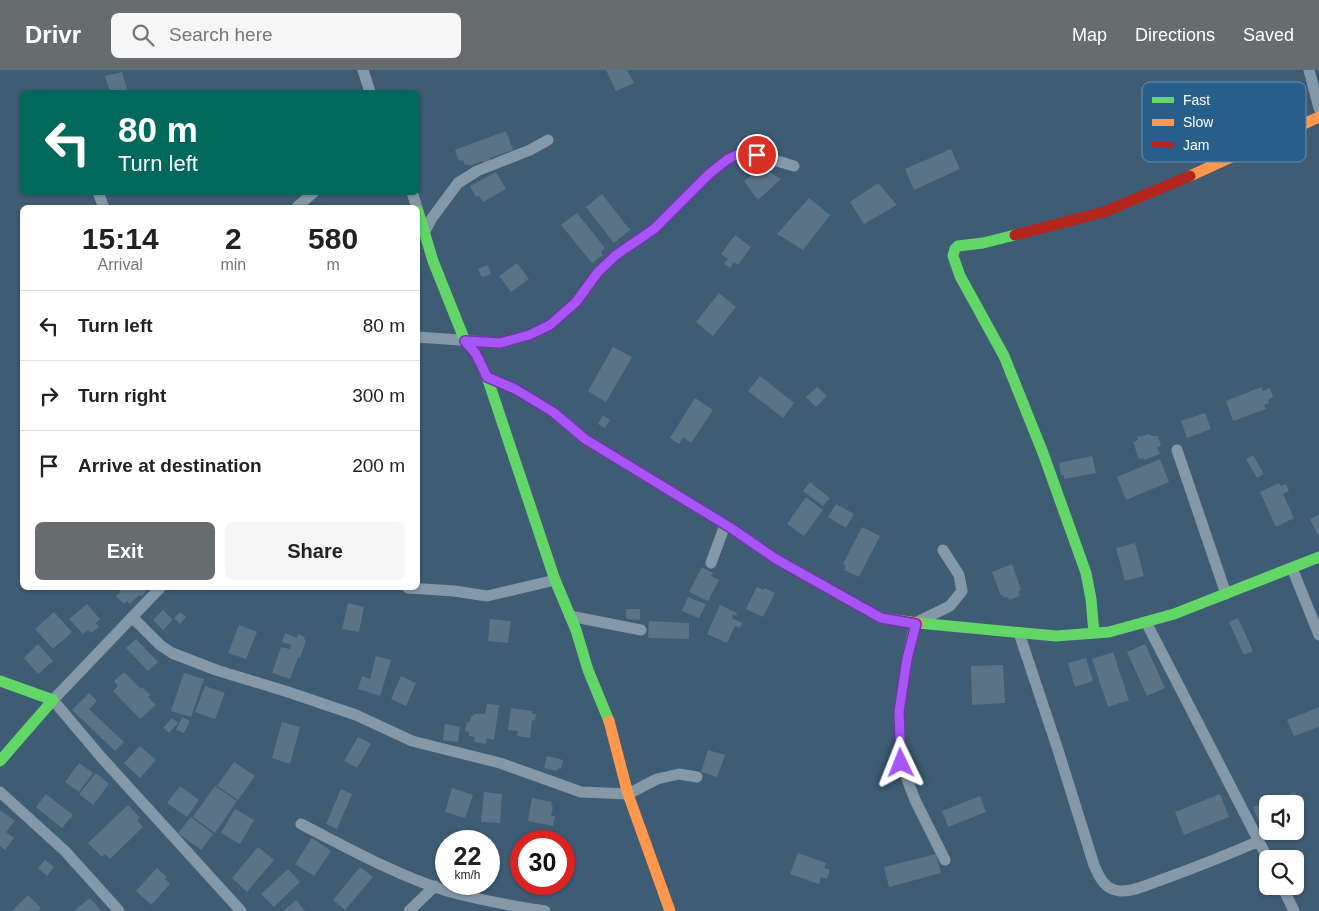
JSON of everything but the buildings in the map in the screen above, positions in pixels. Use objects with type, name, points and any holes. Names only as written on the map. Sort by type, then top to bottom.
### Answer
[{"type":"street","points":[[363,70],[369,90]]},
{"type":"street","points":[[1309,70],[1319,108]]},
{"type":"street","points":[[1306,123],[1319,117]]},
{"type":"street","points":[[424,233],[432,218],[458,184],[477,171],[530,150],[548,140]]},
{"type":"street","points":[[420,337],[500,343],[529,335],[550,325],[576,302],[598,272],[616,255],[654,229],[709,174],[728,159],[739,154],[757,155],[794,166]]},
{"type":"street","points":[[1094,633],[1091,599],[1086,573],[1043,453],[1004,356],[960,276],[953,256],[958,246],[983,243],[1104,212],[1221,162]]},
{"type":"street","points":[[299,205],[311,195]]},
{"type":"street","points":[[420,219],[432,261],[465,341],[476,354],[487,377],[555,580],[570,616],[588,670],[608,717],[628,794],[670,911]]},
{"type":"street","points":[[487,377],[515,389],[553,412],[585,439],[725,524],[776,559],[881,618],[916,624],[1056,636],[1109,632],[1174,614],[1319,557]]},
{"type":"street","points":[[1177,450],[1226,594]]},
{"type":"street","points":[[711,563],[725,524]]},
{"type":"street","points":[[944,550],[959,575],[962,592],[950,606],[916,624],[907,659],[899,712],[901,763],[915,800],[945,860]]},
{"type":"street","points":[[1292,568],[1319,635]]},
{"type":"street","points":[[420,589],[487,596],[555,580]]},
{"type":"street","points":[[0,761],[53,700],[158,590]]},
{"type":"street","points":[[570,616],[641,630]]},
{"type":"street","points":[[132,617],[160,645],[172,653],[216,670],[356,715],[412,741],[500,763],[581,792],[628,794],[657,779],[679,774],[697,777]]},
{"type":"street","points":[[1146,622],[1264,850]]},
{"type":"street","points":[[1019,633],[1101,882],[1108,887],[1120,891],[1141,887],[1198,867],[1259,841]]},
{"type":"street","points":[[0,681],[53,700],[101,757],[241,911]]},
{"type":"street","points":[[0,792],[64,851],[120,911]]},
{"type":"street","points":[[301,824],[379,864],[435,886],[409,911]]},
{"type":"street","points":[[467,895],[496,903],[545,911]]},
{"type":"street","points":[[1286,895],[1294,911]]},
{"type":"traffic: fast","points":[[420,218],[433,261],[465,341],[476,354],[487,377],[555,580],[576,630],[588,670],[609,721]]},
{"type":"traffic: fast","points":[[1015,235],[983,243],[958,246],[953,256],[960,276],[1004,356],[1043,453],[1086,573],[1091,599],[1094,633]]},
{"type":"traffic: fast","points":[[487,377],[515,389],[553,412],[585,439],[731,528],[773,557]]},
{"type":"traffic: fast","points":[[918,623],[1056,636],[1109,632],[1174,614],[1319,557]]},
{"type":"traffic: fast","points":[[0,681],[53,700],[0,761]]},
{"type":"traffic: slow","points":[[1306,123],[1319,117]]},
{"type":"traffic: slow","points":[[1190,176],[1221,162]]},
{"type":"traffic: slow","points":[[773,557],[881,618],[918,623]]},
{"type":"traffic: slow","points":[[609,721],[628,794],[670,911]]},
{"type":"traffic: jam","points":[[1015,235],[1104,212],[1190,176]]},
{"type":"route","points":[[757,155],[739,154],[728,159],[709,174],[654,229],[616,255],[598,272],[576,302],[550,325],[529,335],[500,343],[465,341],[476,354],[487,377],[515,389],[553,412],[585,439],[731,528],[776,559],[881,618],[916,624],[907,659],[899,712],[901,763]]}]
